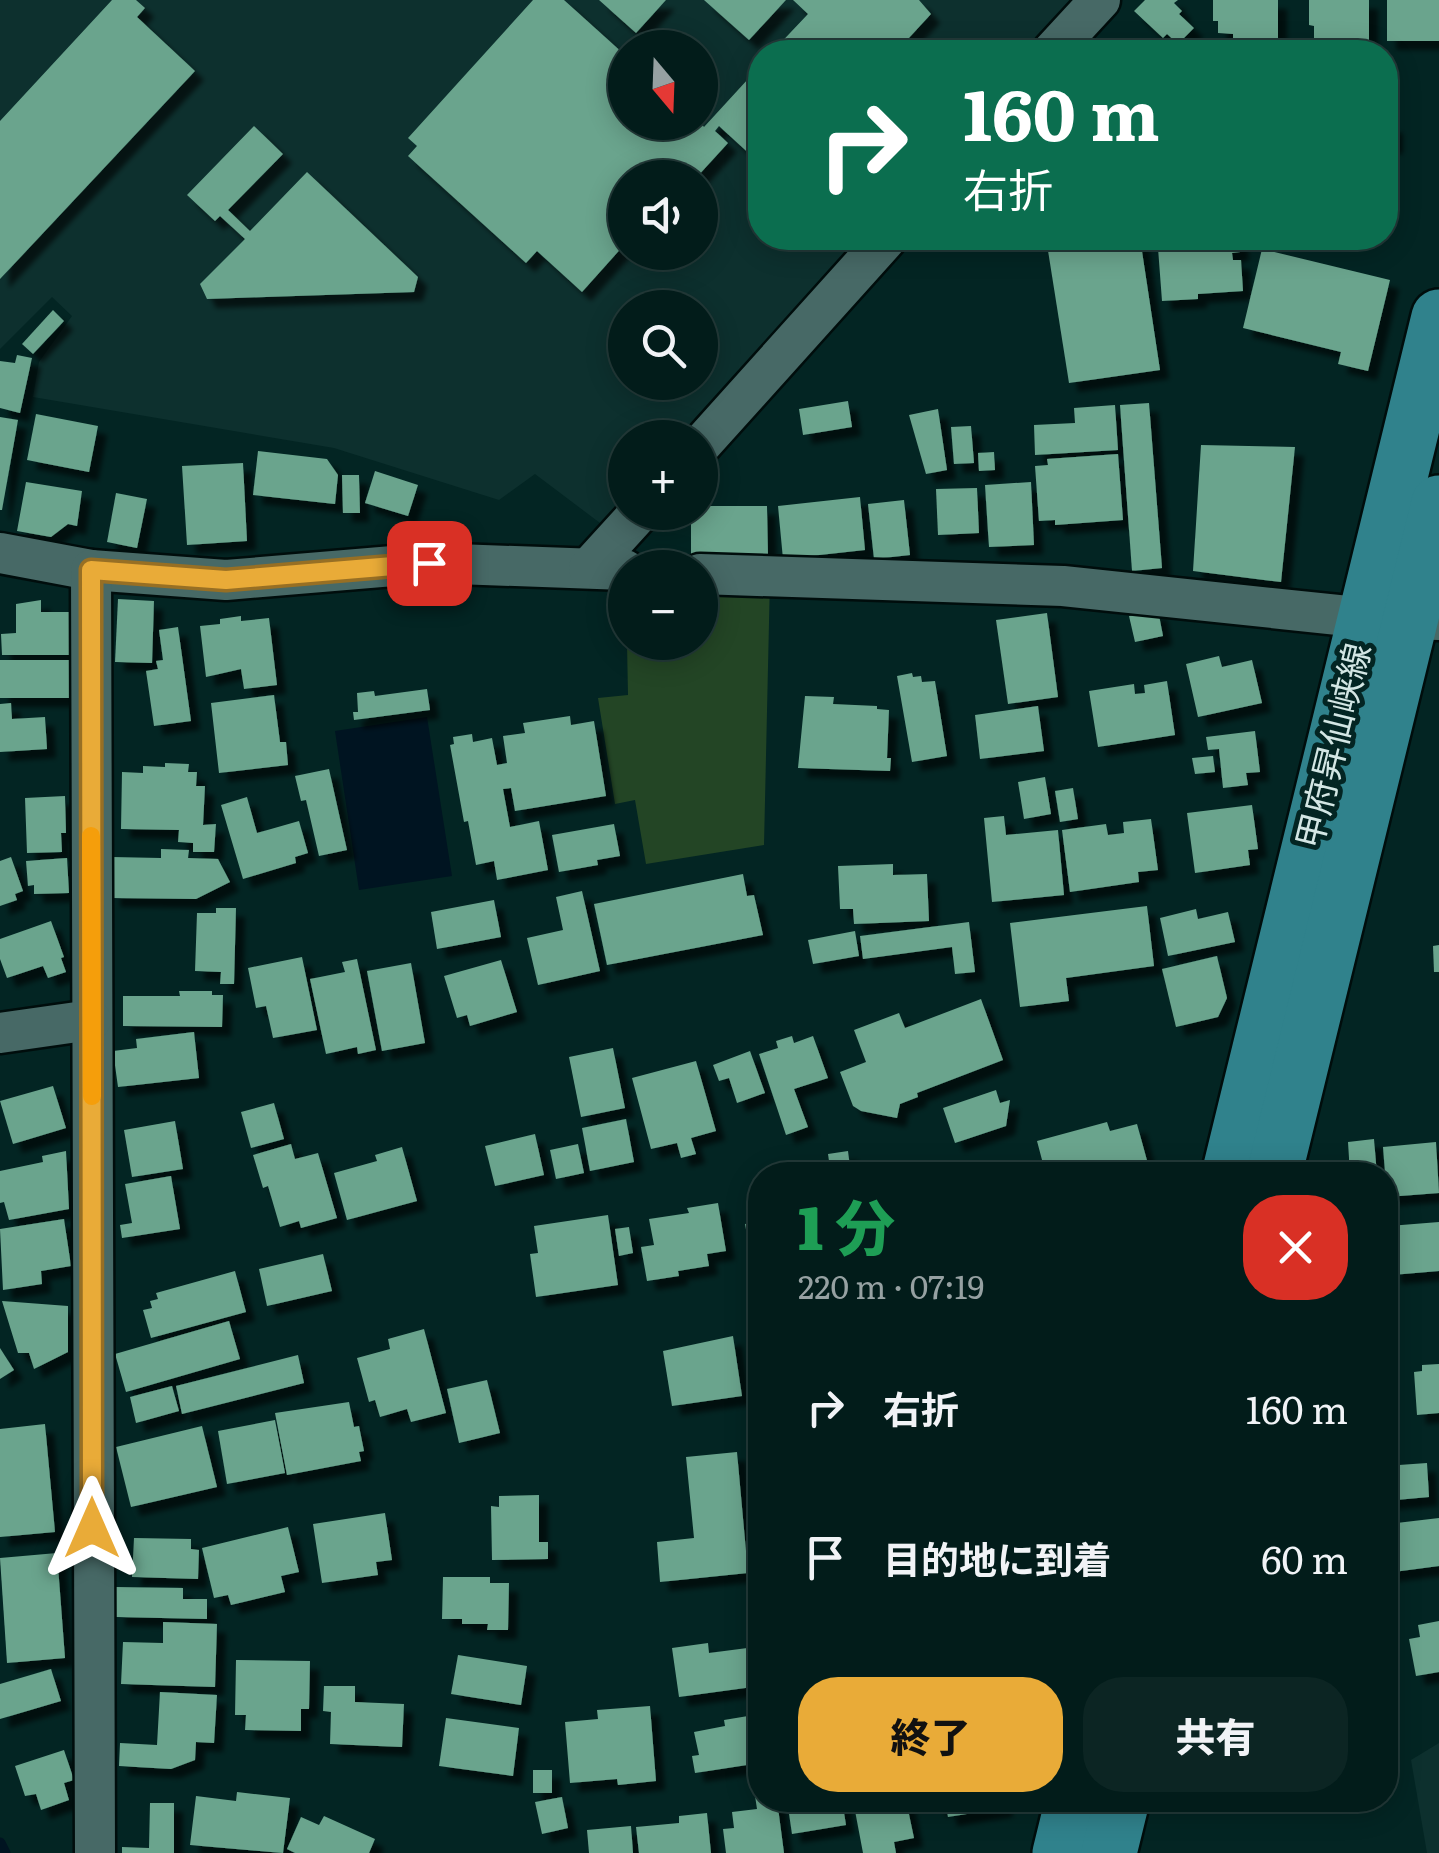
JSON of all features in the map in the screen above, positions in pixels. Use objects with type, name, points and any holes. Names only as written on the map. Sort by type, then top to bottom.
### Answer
[{"type":"main road","name":"甲府昇仙峡線","points":[[1232,1162],[1333,742],[1405,619],[1439,317]]},
{"type":"main road","name":"甲府昇仙峡線","points":[[1277,1162],[1405,619],[1439,502]]},
{"type":"main road","points":[[1060,1853],[1071,1812]]},
{"type":"main road","points":[[1108,1853],[1119,1812]]},
{"type":"street","points":[[1063,40],[1100,0]]},
{"type":"street","points":[[718,426],[876,250]]},
{"type":"street","points":[[0,554],[91,570],[226,580],[429,563],[607,569],[630,530]]},
{"type":"street","points":[[91,570],[95,1853]]},
{"type":"street","points":[[718,575],[1063,586],[1405,619]]},
{"type":"street","points":[[0,1033],[91,1020]]},
{"type":"shaded area","points":[[0,0],[1096,0],[1058,40],[748,40],[748,250],[860,250],[718,398],[718,290],[608,290],[608,400],[716,400],[697,420],[608,420],[608,515],[600,523],[535,474],[499,500],[334,448],[33,397],[39,362],[72,316],[52,297],[0,349]]},
{"type":"shaded area","points":[[427,717],[452,876],[359,890],[335,731]]},
{"type":"shaded area","points":[[1439,1743],[1439,1853],[1427,1853],[1411,1760]]},
{"type":"green space","points":[[718,575],[770,578],[764,845],[646,864],[635,800],[615,804],[598,698],[628,695],[627,660],[718,660]]},
{"type":"building","points":[[112,0],[136,0],[145,8],[137,17],[195,71],[0,279],[0,121]]},
{"type":"building","points":[[533,0],[564,0],[608,40],[608,140],[718,140],[718,134],[728,143],[712,160],[608,160],[608,263],[582,292],[537,251],[526,263],[408,156],[417,146],[408,138]]},
{"type":"building","points":[[599,0],[666,0],[639,30],[633,30]]},
{"type":"building","points":[[704,0],[786,0],[749,40]]},
{"type":"building","points":[[793,0],[919,0],[931,14],[907,40],[783,40],[808,14]]},
{"type":"building","points":[[1145,0],[1178,0],[1174,3],[1182,11],[1179,14],[1194,28],[1182,40],[1174,40],[1167,34],[1163,38],[1134,11]]},
{"type":"building","points":[[1213,0],[1278,0],[1278,40],[1233,40],[1233,34],[1218,33],[1218,21],[1213,21]]},
{"type":"building","points":[[1309,0],[1369,0],[1369,40],[1314,40],[1314,26],[1309,25]]},
{"type":"building","points":[[1387,0],[1439,0],[1439,41],[1387,40]]},
{"type":"building","points":[[748,79],[748,153],[719,126],[718,112]]},
{"type":"building","points":[[254,126],[283,154],[228,210],[250,231],[307,172],[418,277],[414,292],[207,299],[200,284],[245,239],[220,216],[215,221],[187,195]]},
{"type":"building","points":[[1048,250],[1142,250],[1160,370],[1069,383]]},
{"type":"building","points":[[1158,250],[1240,250],[1232,253],[1233,260],[1241,260],[1243,291],[1162,301]]},
{"type":"building","points":[[1262,250],[1390,280],[1368,371],[1338,364],[1341,352],[1243,328]]},
{"type":"building","points":[[53,310],[64,321],[33,354],[22,344]]},
{"type":"building","points":[[17,355],[32,358],[20,413],[0,408],[0,361],[15,363]]},
{"type":"building","points":[[848,401],[852,427],[803,435],[799,409]]},
{"type":"building","points":[[1149,403],[1162,568],[1132,571],[1120,405]]},
{"type":"building","points":[[1115,405],[1118,450],[1035,455],[1034,425],[1075,423],[1074,408]]},
{"type":"building","points":[[938,409],[947,470],[926,474],[909,415]]},
{"type":"building","points":[[36,414],[98,426],[89,472],[27,460]]},
{"type":"building","points":[[0,417],[18,420],[2,510],[0,510]]},
{"type":"building","points":[[971,426],[974,463],[954,464],[951,427]]},
{"type":"building","points":[[1201,445],[1295,447],[1281,582],[1193,571]]},
{"type":"building","points":[[258,451],[327,459],[338,475],[335,504],[253,495]]},
{"type":"building","points":[[994,452],[995,470],[979,471],[978,453]]},
{"type":"building","points":[[1118,454],[1123,520],[1055,525],[1055,520],[1039,521],[1035,466],[1048,465],[1047,459]]},
{"type":"building","points":[[243,463],[247,541],[187,545],[182,466]]},
{"type":"building","points":[[375,471],[418,485],[408,516],[365,503]]},
{"type":"building","points":[[342,475],[359,475],[360,513],[343,513]]},
{"type":"building","points":[[26,482],[82,491],[77,526],[68,524],[51,537],[17,531]]},
{"type":"building","points":[[1031,482],[1034,545],[989,547],[985,485]]},
{"type":"building","points":[[977,488],[979,533],[938,535],[936,489]]},
{"type":"building","points":[[116,493],[147,499],[137,548],[107,542]]},
{"type":"building","points":[[860,497],[865,550],[783,559],[778,506]]},
{"type":"building","points":[[904,500],[910,555],[874,559],[868,504]]},
{"type":"building","points":[[718,506],[767,506],[768,556],[718,557],[718,550],[691,550],[691,530],[718,530]]},
{"type":"building","points":[[118,599],[154,601],[152,663],[115,662]]},
{"type":"building","points":[[41,600],[41,612],[69,612],[70,655],[2,655],[1,634],[16,633],[16,604]]},
{"type":"building","points":[[1158,610],[1163,636],[1135,642],[1129,616]]},
{"type":"building","points":[[1047,613],[1058,697],[1008,704],[996,620]]},
{"type":"building","points":[[241,616],[241,621],[269,618],[277,685],[244,689],[241,669],[206,677],[200,626]]},
{"type":"building","points":[[178,627],[191,721],[154,726],[146,671],[158,669],[156,661],[163,660],[159,630]]},
{"type":"building","points":[[1219,656],[1222,667],[1252,660],[1262,703],[1198,717],[1186,664]]},
{"type":"building","points":[[0,660],[71,660],[71,698],[0,698]]},
{"type":"building","points":[[912,673],[913,677],[921,676],[922,682],[935,681],[947,756],[912,762],[897,676]]},
{"type":"building","points":[[1167,681],[1175,735],[1098,747],[1089,691],[1134,684],[1135,694],[1145,693],[1144,685]]},
{"type":"building","points":[[427,689],[430,710],[354,720],[353,712],[358,712],[357,693],[374,691],[375,696]]},
{"type":"building","points":[[274,695],[280,742],[286,742],[288,765],[219,773],[211,703]]},
{"type":"building","points":[[805,696],[834,697],[833,704],[889,710],[890,771],[798,768]]},
{"type":"building","points":[[11,703],[12,719],[45,717],[47,749],[0,752],[0,704]]},
{"type":"building","points":[[1038,706],[1044,751],[980,759],[975,715]]},
{"type":"building","points":[[570,716],[571,725],[594,721],[606,796],[515,811],[511,788],[503,789],[510,827],[539,821],[548,870],[497,880],[494,861],[476,865],[450,745],[454,744],[453,737],[472,734],[473,742],[492,738],[497,765],[507,763],[503,736],[525,733],[523,723]]},
{"type":"building","points":[[1255,731],[1260,772],[1246,773],[1248,785],[1223,788],[1219,749],[1208,750],[1206,737]]},
{"type":"building","points":[[1213,756],[1215,772],[1195,774],[1192,758]]},
{"type":"building","points":[[165,763],[189,764],[188,772],[197,772],[196,786],[205,786],[203,825],[216,824],[214,852],[193,852],[193,843],[178,842],[179,830],[121,829],[122,772],[143,773],[143,766],[165,767]]},
{"type":"building","points":[[329,769],[347,850],[319,856],[306,800],[301,801],[295,776]]},
{"type":"building","points":[[1045,777],[1051,814],[1024,819],[1018,782]]},
{"type":"building","points":[[1073,788],[1078,819],[1060,822],[1055,791]]},
{"type":"building","points":[[65,796],[62,852],[27,853],[25,798]]},
{"type":"building","points":[[247,797],[257,833],[299,821],[308,853],[295,857],[296,863],[243,879],[221,805]]},
{"type":"building","points":[[1252,805],[1258,849],[1248,850],[1250,865],[1195,873],[1187,813]]},
{"type":"building","points":[[1004,816],[1006,835],[1058,830],[1064,895],[992,902],[984,818]]},
{"type":"building","points":[[1151,819],[1158,870],[1138,872],[1139,882],[1070,892],[1062,830],[1106,824],[1108,835],[1124,833],[1123,822]]},
{"type":"building","points":[[614,824],[620,856],[597,860],[598,865],[559,872],[552,835]]},
{"type":"building","points":[[161,849],[189,850],[188,858],[218,859],[230,882],[196,899],[111,898],[112,857],[161,858]]},
{"type":"building","points":[[11,857],[23,891],[15,894],[17,900],[0,906],[0,861]]},
{"type":"building","points":[[67,858],[69,893],[34,894],[34,885],[28,886],[26,861]]},
{"type":"building","points":[[893,864],[893,875],[927,874],[929,921],[854,924],[853,909],[840,909],[838,866]]},
{"type":"building","points":[[743,874],[747,896],[754,895],[763,935],[607,965],[594,904]]},
{"type":"building","points":[[582,891],[600,971],[538,985],[527,938],[563,930],[556,897]]},
{"type":"building","points":[[494,900],[501,937],[437,949],[431,912]]},
{"type":"building","points":[[1147,906],[1154,966],[1066,978],[1069,1001],[1020,1007],[1010,923]]},
{"type":"building","points":[[216,908],[236,908],[234,984],[220,984],[221,972],[195,971],[197,913],[216,913]]},
{"type":"building","points":[[1196,909],[1198,919],[1228,912],[1235,942],[1168,956],[1160,918]]},
{"type":"building","points":[[51,921],[66,972],[48,978],[43,966],[7,978],[0,959],[0,939]]},
{"type":"building","points":[[969,922],[975,972],[955,974],[952,947],[863,959],[860,936]]},
{"type":"building","points":[[855,931],[859,956],[813,964],[808,940]]},
{"type":"building","points":[[1439,945],[1439,972],[1434,972],[1433,946]]},
{"type":"building","points":[[1217,956],[1227,998],[1218,1017],[1176,1027],[1162,969]]},
{"type":"building","points":[[302,957],[317,1030],[273,1038],[266,1006],[256,1008],[248,968]]},
{"type":"building","points":[[357,959],[376,1050],[358,1054],[357,1047],[326,1054],[310,979],[345,972],[342,962]]},
{"type":"building","points":[[501,960],[517,1012],[470,1026],[467,1015],[457,1018],[444,976]]},
{"type":"building","points":[[411,963],[425,1043],[382,1051],[367,971]]},
{"type":"building","points":[[179,991],[223,995],[222,1027],[123,1026],[123,996],[180,996]]},
{"type":"building","points":[[981,999],[1003,1060],[917,1093],[918,1097],[900,1104],[897,1118],[853,1106],[840,1072],[866,1062],[854,1030],[899,1013],[905,1028]]},
{"type":"building","points":[[194,1032],[199,1078],[118,1087],[113,1051],[137,1048],[136,1039]]},
{"type":"building","points":[[792,1036],[794,1043],[813,1036],[828,1078],[794,1089],[808,1127],[786,1135],[759,1054],[778,1048],[776,1041]]},
{"type":"building","points":[[613,1048],[625,1108],[581,1117],[569,1057]]},
{"type":"building","points":[[750,1051],[765,1093],[737,1103],[729,1078],[719,1081],[713,1065]]},
{"type":"building","points":[[696,1061],[716,1131],[691,1138],[696,1154],[681,1158],[677,1143],[651,1149],[632,1078]]},
{"type":"building","points":[[53,1086],[66,1128],[13,1144],[0,1101]]},
{"type":"building","points":[[996,1090],[1000,1103],[1010,1100],[1006,1126],[955,1143],[943,1108]]},
{"type":"building","points":[[274,1103],[284,1139],[251,1148],[241,1112]]},
{"type":"building","points":[[626,1119],[634,1162],[590,1171],[582,1128]]},
{"type":"building","points":[[175,1121],[183,1169],[132,1177],[124,1130]]},
{"type":"building","points":[[1107,1122],[1110,1131],[1137,1124],[1147,1162],[1043,1162],[1037,1141]]},
{"type":"building","points":[[535,1134],[544,1175],[495,1186],[485,1146]]},
{"type":"building","points":[[1374,1139],[1376,1162],[1349,1162],[1348,1142]]},
{"type":"building","points":[[1436,1142],[1439,1193],[1398,1196],[1398,1162],[1384,1162],[1383,1147]]},
{"type":"building","points":[[291,1144],[295,1159],[318,1153],[337,1218],[301,1228],[299,1221],[280,1227],[268,1186],[263,1188],[253,1155]]},
{"type":"building","points":[[578,1144],[584,1173],[556,1179],[550,1150]]},
{"type":"building","points":[[402,1147],[417,1201],[347,1220],[334,1173],[377,1161],[375,1155]]},
{"type":"building","points":[[66,1151],[69,1209],[9,1220],[4,1202],[0,1203],[0,1171],[43,1162],[42,1156]]},
{"type":"building","points":[[848,1151],[849,1162],[829,1162],[828,1154]]},
{"type":"building","points":[[171,1176],[180,1229],[122,1238],[120,1225],[132,1223],[125,1184]]},
{"type":"building","points":[[718,1203],[726,1251],[707,1254],[709,1266],[647,1281],[641,1247],[654,1245],[649,1219],[689,1213],[687,1208]]},
{"type":"building","points":[[608,1215],[618,1285],[536,1297],[530,1254],[538,1253],[534,1226]]},
{"type":"building","points":[[64,1219],[71,1266],[41,1271],[42,1284],[3,1290],[0,1229]]},
{"type":"building","points":[[1439,1222],[1439,1271],[1398,1274],[1398,1225]]},
{"type":"building","points":[[629,1227],[633,1253],[619,1256],[615,1229]]},
{"type":"building","points":[[323,1254],[332,1291],[267,1306],[259,1269]]},
{"type":"building","points":[[235,1271],[246,1312],[151,1338],[143,1310],[152,1308],[150,1301],[158,1299],[156,1293]]},
{"type":"building","points":[[2,1301],[68,1306],[68,1352],[34,1369],[29,1353],[18,1353]]},
{"type":"building","points":[[229,1321],[240,1359],[126,1392],[115,1354]]},
{"type":"building","points":[[424,1329],[446,1413],[411,1422],[407,1409],[380,1417],[375,1400],[369,1402],[357,1358],[390,1349],[388,1339]]},
{"type":"building","points":[[733,1336],[742,1396],[672,1406],[663,1351]]},
{"type":"building","points":[[0,1348],[14,1370],[0,1379]]},
{"type":"building","points":[[298,1355],[304,1383],[182,1414],[176,1386]]},
{"type":"building","points":[[1439,1364],[1439,1413],[1417,1415],[1414,1372],[1422,1371],[1422,1365]]},
{"type":"building","points":[[487,1380],[500,1433],[459,1443],[447,1389]]},
{"type":"building","points":[[172,1386],[179,1411],[136,1423],[130,1397]]},
{"type":"building","points":[[349,1402],[354,1427],[359,1426],[364,1451],[359,1452],[361,1461],[287,1475],[275,1413]]},
{"type":"building","points":[[275,1420],[285,1473],[227,1484],[218,1431]]},
{"type":"building","points":[[45,1424],[55,1532],[0,1537],[0,1429]]},
{"type":"building","points":[[202,1426],[217,1487],[131,1507],[116,1447]]},
{"type":"building","points":[[737,1452],[748,1573],[660,1582],[657,1542],[694,1538],[686,1457]]},
{"type":"building","points":[[1427,1463],[1429,1497],[1398,1500],[1398,1465]]},
{"type":"building","points":[[539,1495],[539,1542],[548,1542],[548,1559],[492,1560],[491,1506],[499,1507],[499,1496]]},
{"type":"building","points":[[385,1513],[392,1560],[376,1562],[378,1575],[322,1583],[313,1524]]},
{"type":"building","points":[[1439,1518],[1439,1566],[1398,1571],[1398,1523]]},
{"type":"building","points":[[288,1527],[299,1572],[281,1576],[285,1592],[231,1605],[228,1595],[214,1598],[202,1548]]},
{"type":"building","points":[[134,1538],[191,1539],[191,1549],[199,1550],[198,1579],[132,1577]]},
{"type":"building","points":[[57,1553],[65,1658],[7,1663],[0,1558]]},
{"type":"building","points":[[443,1577],[490,1577],[490,1583],[509,1583],[508,1630],[487,1630],[488,1624],[442,1619]]},
{"type":"building","points":[[116,1587],[183,1588],[183,1599],[207,1599],[207,1619],[116,1617]]},
{"type":"building","points":[[1439,1621],[1439,1672],[1416,1676],[1409,1639],[1420,1637],[1418,1625]]},
{"type":"building","points":[[163,1622],[217,1624],[215,1687],[121,1684],[123,1642],[163,1643]]},
{"type":"building","points":[[708,1643],[709,1653],[748,1648],[748,1688],[679,1697],[672,1648]]},
{"type":"building","points":[[458,1655],[527,1666],[521,1705],[451,1694]]},
{"type":"building","points":[[236,1660],[310,1661],[309,1709],[301,1709],[301,1731],[245,1730],[246,1715],[235,1715]]},
{"type":"building","points":[[51,1669],[61,1701],[0,1719],[0,1684]]},
{"type":"building","points":[[324,1686],[355,1686],[355,1702],[404,1704],[402,1747],[330,1744],[331,1712],[323,1711]]},
{"type":"building","points":[[160,1692],[217,1695],[214,1743],[196,1742],[195,1760],[171,1769],[119,1766],[120,1743],[157,1745]]},
{"type":"building","points":[[650,1706],[656,1781],[618,1785],[617,1779],[570,1783],[565,1722],[598,1719],[597,1710]]},
{"type":"building","points":[[748,1716],[748,1765],[695,1773],[692,1756],[699,1755],[694,1732],[725,1726],[724,1720]]},
{"type":"building","points":[[446,1718],[519,1728],[513,1776],[439,1766]]},
{"type":"building","points":[[64,1750],[74,1780],[64,1783],[69,1800],[41,1810],[36,1794],[25,1796],[15,1766]]},
{"type":"building","points":[[533,1770],[552,1770],[552,1793],[533,1793]]},
{"type":"building","points":[[237,1792],[290,1798],[283,1853],[190,1845],[196,1796],[236,1801]]},
{"type":"building","points":[[562,1797],[568,1828],[542,1834],[535,1802]]},
{"type":"building","points":[[150,1803],[174,1803],[174,1853],[122,1853],[122,1847],[149,1848]]},
{"type":"building","points":[[732,1812],[779,1812],[784,1853],[726,1853],[723,1829],[734,1828]]},
{"type":"building","points":[[789,1812],[844,1812],[846,1825],[792,1834]]},
{"type":"building","points":[[855,1812],[909,1812],[914,1838],[894,1842],[896,1853],[863,1853]]},
{"type":"building","points":[[947,1812],[979,1812],[948,1817]]},
{"type":"building","points":[[707,1813],[711,1853],[639,1853],[636,1827],[679,1823],[679,1816]]},
{"type":"building","points":[[324,1816],[375,1839],[369,1853],[295,1853],[287,1849],[301,1817],[319,1825]]},
{"type":"building","points":[[631,1826],[633,1853],[589,1853],[587,1830]]},
{"type":"waterway","points":[[0,1843],[5,1853]]},
{"type":"slow traffic","points":[[91,836],[92,1096]]},
{"type":"route","points":[[92,1528],[91,570],[226,580],[429,563]]}]
